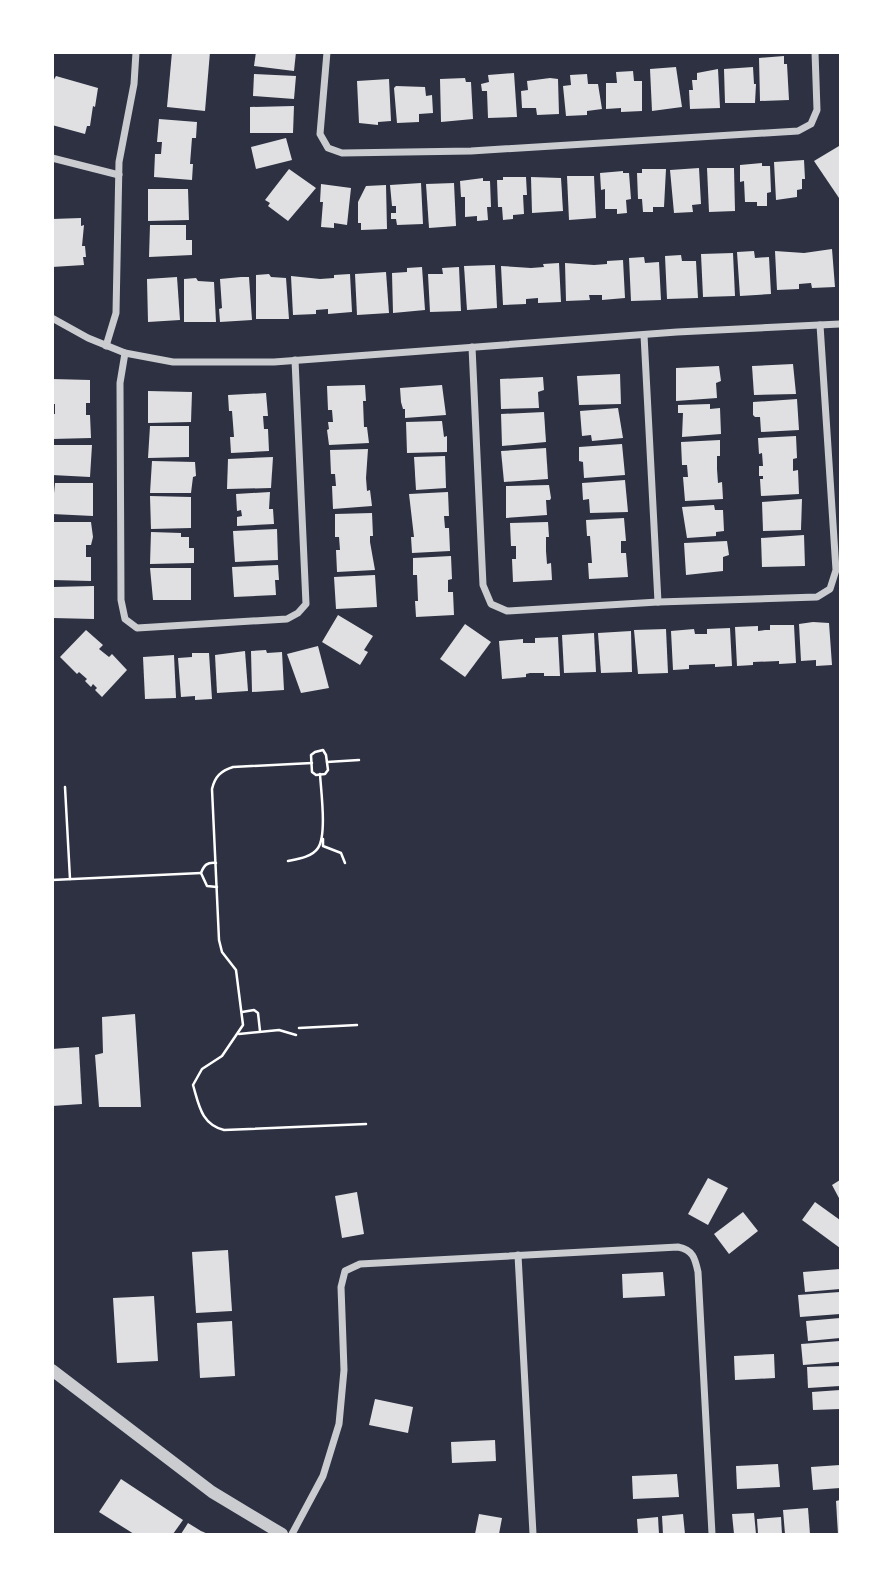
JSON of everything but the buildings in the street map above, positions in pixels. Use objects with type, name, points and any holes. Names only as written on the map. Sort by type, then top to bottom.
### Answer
[{"type":"street","points":[[106,346],[116,313],[118,175],[134,84],[136,52]]},
{"type":"street","points":[[327,52],[320,134],[328,148],[342,153],[471,150],[798,131],[811,124],[817,110],[815,52]]},
{"type":"street","points":[[52,158],[118,175]]},
{"type":"street","points":[[52,318],[125,353],[173,362],[295,360],[841,324]]},
{"type":"street","points":[[472,348],[484,585],[491,604],[507,611],[658,602],[817,597],[830,589],[836,570],[820,325]]},
{"type":"street","points":[[644,335],[658,602]]},
{"type":"street","points":[[125,353],[120,383],[121,600],[125,619],[137,628],[287,619],[298,614],[306,604],[295,360]]},
{"type":"street","points":[[292,1535],[323,1476],[339,1424],[344,1370],[341,1287],[345,1271],[360,1264],[678,1247],[687,1249],[694,1255],[698,1272],[712,1535]]},
{"type":"street","points":[[517,1255],[533,1535]]},
{"type":"street","points":[[52,1370],[212,1492],[282,1535]]},
{"type":"path","points":[[323,750],[327,762],[328,770],[316,775],[312,772],[311,755],[314,752],[323,750]]},
{"type":"path","points":[[327,762],[359,760]]},
{"type":"path","points":[[312,763],[233,766],[218,774],[212,789],[219,940],[222,952],[236,970],[243,1025],[222,1056],[202,1069],[193,1085],[201,1114],[208,1124],[224,1130],[366,1124]]},
{"type":"path","points":[[320,774],[324,846],[341,853],[345,863]]},
{"type":"path","points":[[65,787],[70,879]]},
{"type":"path","points":[[288,861],[312,854],[319,847],[322,835]]},
{"type":"path","points":[[215,863],[204,866],[201,873],[207,886],[217,887]]},
{"type":"path","points":[[52,880],[201,873]]},
{"type":"path","points":[[241,1012],[254,1010],[258,1013],[260,1031]]},
{"type":"path","points":[[299,1028],[357,1025]]},
{"type":"path","points":[[239,1034],[279,1030],[296,1035]]}]
